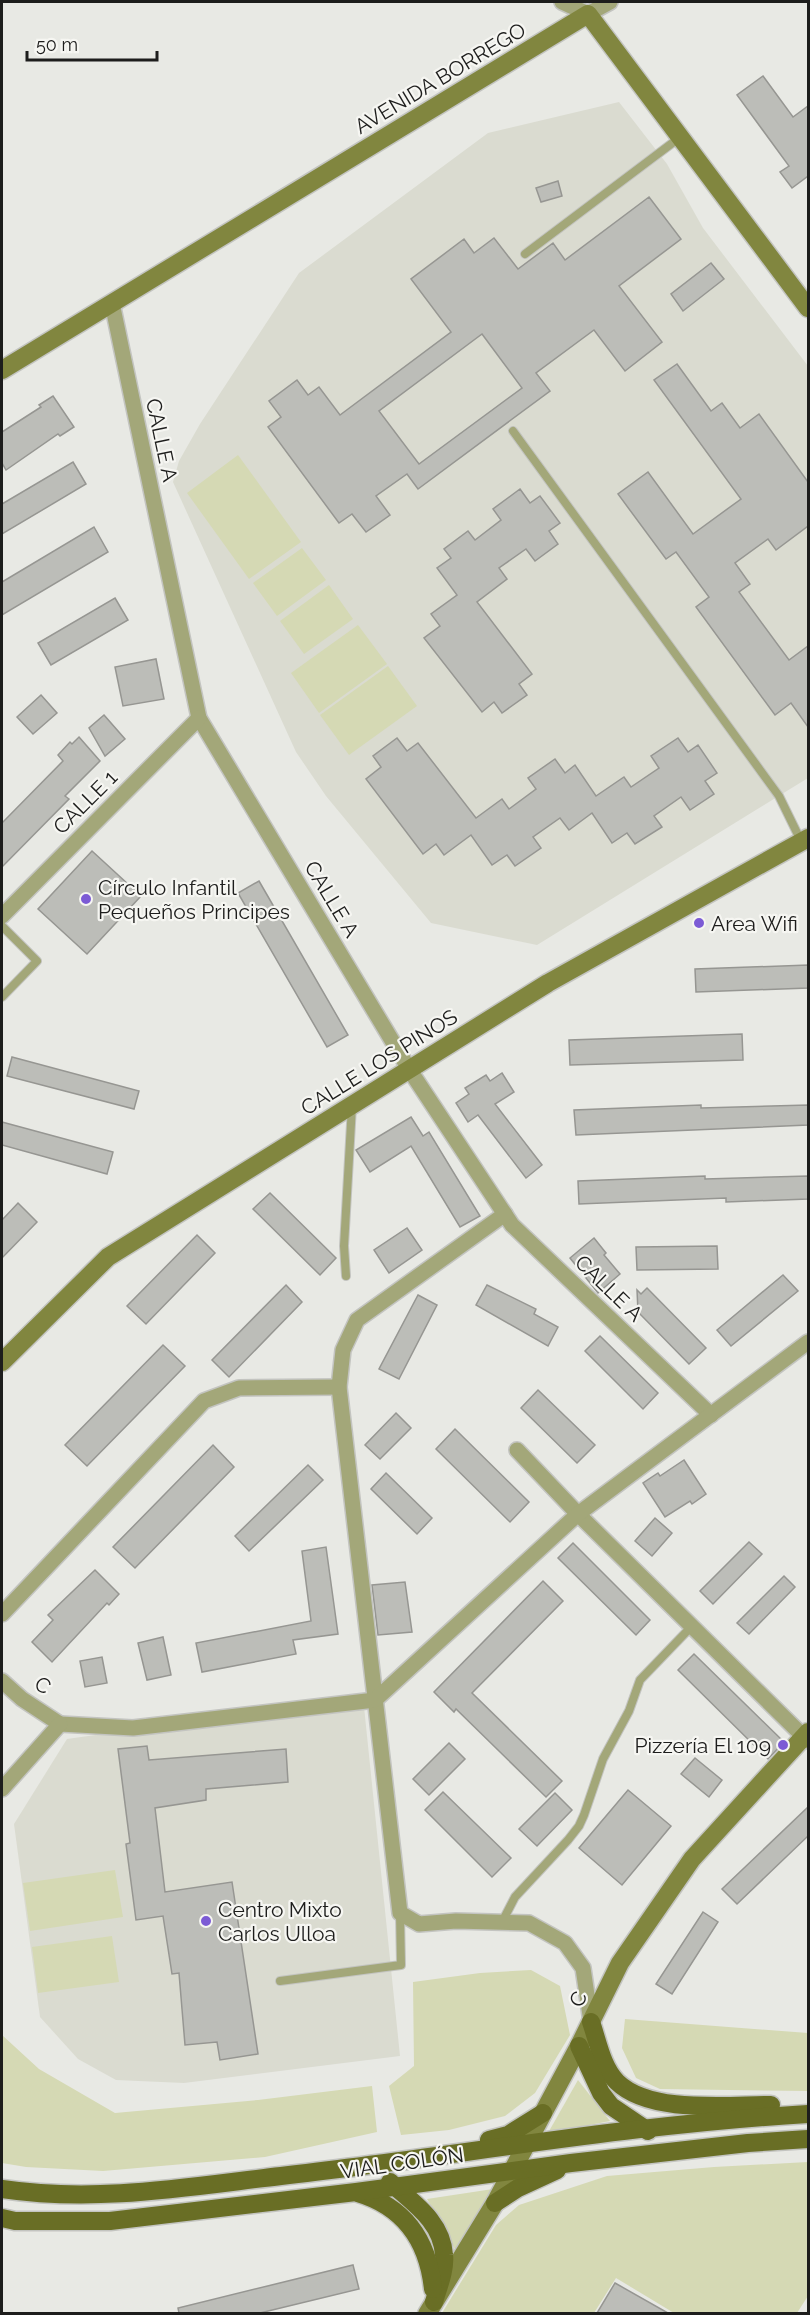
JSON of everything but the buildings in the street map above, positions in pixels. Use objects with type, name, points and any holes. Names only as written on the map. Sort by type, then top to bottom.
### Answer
[{"type":"main road","points":[[591,2022],[604,2062],[616,2081],[633,2093],[662,2104],[808,2106]]},
{"type":"main road","points":[[579,2046],[601,2093],[611,2106],[677,2151]]},
{"type":"main road","points":[[433,2156],[508,2135],[543,2113]]},
{"type":"main road","name":"VIAL COLÓN","points":[[2,2190],[84,2196],[120,2195],[527,2144],[757,2117],[808,2114]]},
{"type":"main road","name":"VIAL COLÓN","points":[[2,2218],[15,2221],[110,2221],[356,2192],[511,2170],[748,2143],[808,2139]]},
{"type":"main road","points":[[495,2203],[518,2188],[572,2163]]},
{"type":"main road","points":[[370,2165],[416,2203],[439,2231],[445,2257],[431,2308]]},
{"type":"main road","points":[[356,2192],[383,2203],[407,2220],[425,2253],[431,2272],[431,2308]]},
{"type":"street","points":[[562,2],[588,14],[808,308]]},
{"type":"street","points":[[588,14],[610,2]]},
{"type":"street","name":"AVENIDA BORREGO","points":[[2,370],[588,14]]},
{"type":"street","name":"CALLE A","points":[[112,303],[199,718],[409,1069],[512,1225],[711,1415]]},
{"type":"street","name":"CALLE 1","points":[[2,916],[199,718]]},
{"type":"street","name":"CALLE LOS PINOS","points":[[2,1362],[108,1257],[548,983],[806,845]]},
{"type":"street","points":[[505,1214],[357,1320],[343,1350],[339,1387],[400,1913],[419,1924],[456,1921],[529,1923],[565,1943],[584,1968],[591,2022]]},
{"type":"street","points":[[2,1789],[60,1724],[133,1728],[375,1700],[578,1514],[808,1342]]},
{"type":"street","points":[[2,1614],[204,1401],[239,1388],[339,1387]]},
{"type":"street","points":[[517,1450],[578,1514],[807,1736]]},
{"type":"street","name":"C","points":[[2,1681],[22,1699],[60,1724]]},
{"type":"street","name":"C","points":[[431,2308],[495,2203],[579,2046],[620,1963],[692,1859],[807,1736]]},
{"type":"lane","points":[[525,254],[681,137]]},
{"type":"lane","points":[[513,430],[779,796],[806,845]]},
{"type":"lane","points":[[2,926],[37,961],[2,997]]},
{"type":"lane","points":[[346,1276],[344,1246],[352,1105]]},
{"type":"lane","points":[[502,1922],[515,1897],[579,1826],[585,1815],[603,1759],[629,1711],[640,1680],[692,1626]]},
{"type":"lane","points":[[280,1981],[401,1965],[400,1913]]},
{"type":"shaded area","points":[[619,102],[667,164],[703,228],[808,366],[808,778],[537,945],[431,923],[326,796],[296,752],[173,482],[179,461],[200,424],[299,273],[488,133]]},
{"type":"shaded area","name":"Centro Mixto Carlos Ulloa","points":[[363,1697],[400,2056],[184,2083],[116,2080],[78,2059],[40,2017],[14,1824],[67,1739]]},
{"type":"green space","points":[[238,455],[301,542],[249,579],[187,493]]},
{"type":"green space","points":[[302,548],[326,580],[277,616],[253,583]]},
{"type":"green space","points":[[329,585],[353,619],[304,654],[280,621]]},
{"type":"green space","points":[[358,625],[387,664],[319,713],[291,673]]},
{"type":"green space","points":[[388,666],[417,706],[349,755],[320,715]]},
{"type":"green space","points":[[115,1870],[123,1917],[30,1931],[23,1883]]},
{"type":"green space","points":[[112,1936],[119,1982],[38,1993],[32,1947]]},
{"type":"green space","points":[[531,1970],[560,1986],[570,2035],[535,2093],[505,2116],[449,2130],[401,2135],[389,2086],[414,2066],[413,1982],[480,1973]]},
{"type":"green space","points":[[625,2019],[808,2033],[808,2091],[660,2089],[636,2078],[622,2048]]},
{"type":"green space","points":[[2,2035],[39,2069],[115,2113],[258,2100],[372,2086],[377,2132],[265,2157],[103,2171],[26,2167],[2,2163]]},
{"type":"green space","points":[[578,2080],[610,2121],[548,2133]]},
{"type":"green space","points":[[808,2162],[808,2296],[797,2313],[674,2313],[616,2278],[594,2313],[442,2313],[496,2225],[519,2205],[607,2176]]},
{"type":"green space","points":[[493,2189],[457,2253],[427,2199]]},
{"type":"place","name":"Círculo Infantil Pequeños Principes","points":[[86,899]]},
{"type":"place","name":"Area Wifi","points":[[699,923]]},
{"type":"place","name":"Pizzería El 109","points":[[783,1745]]},
{"type":"place","name":"Centro Mixto Carlos Ulloa","points":[[206,1921]]}]
